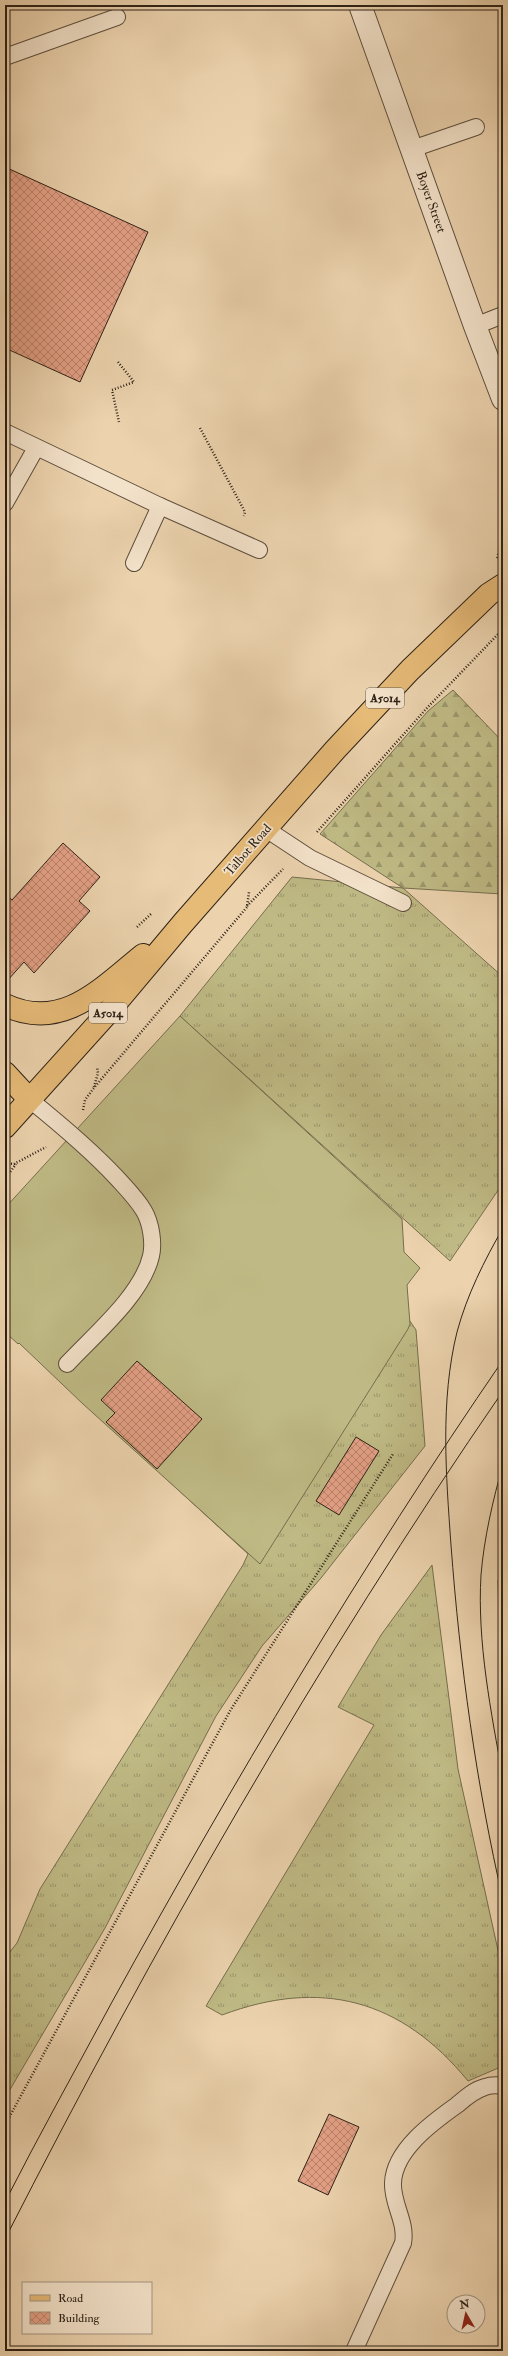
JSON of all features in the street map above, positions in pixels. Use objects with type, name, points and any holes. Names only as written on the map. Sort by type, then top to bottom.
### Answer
[{"type":"main road","name":"Talbot Road","points":[[5,1127],[105,1016],[183,923],[266,829],[410,670],[489,594],[503,585]]},
{"type":"main road","points":[[5,1005],[26,1012],[52,1014],[76,1005],[93,996],[183,923]]},
{"type":"main road","points":[[5,1073],[29,1099]]},
{"type":"street","name":"Boyer Street","points":[[360,5],[475,326],[503,399]]},
{"type":"lane","points":[[5,57],[117,17]]},
{"type":"lane","points":[[412,149],[476,127]]},
{"type":"lane","points":[[475,326],[503,315]]},
{"type":"lane","points":[[5,432],[160,506],[259,550]]},
{"type":"lane","points":[[5,503],[36,448]]},
{"type":"lane","points":[[134,563],[160,506]]},
{"type":"lane","points":[[266,829],[300,851],[403,903]]},
{"type":"lane","points":[[29,1099],[89,1149],[138,1200],[145,1213],[151,1233],[151,1256],[129,1298],[67,1364]]},
{"type":"lane","points":[[354,2351],[402,2243],[404,2234],[393,2182],[402,2158],[416,2138],[467,2097],[486,2086],[503,2086]]},
{"type":"path","points":[[118,362],[134,382],[112,390],[119,422]]},
{"type":"path","points":[[200,428],[245,512],[244,520]]},
{"type":"path","points":[[83,1109],[85,1100],[93,1089],[247,907],[300,851],[426,710],[503,629]]},
{"type":"path","points":[[247,907],[250,885]]},
{"type":"path","points":[[134,930],[157,908]]},
{"type":"path","points":[[5,1163],[16,1164],[5,1179]]},
{"type":"path","points":[[5,2125],[230,1710],[393,1454]]},
{"type":"green space","points":[[453,690],[503,742],[502,894],[403,888],[320,834],[428,711]]},
{"type":"green space","points":[[292,877],[403,888],[503,977],[503,1183],[450,1261],[180,1016]]},
{"type":"green space","points":[[180,1016],[402,1219],[404,1252],[420,1268],[407,1285],[410,1324],[408,1329],[260,1564],[83,1404],[19,1343],[18,1344],[5,1332],[5,1208]]},
{"type":"green space","points":[[401,1308],[416,1330],[425,1446],[321,1578],[262,1646],[216,1716],[105,1928],[5,2098],[5,1958],[17,1943],[40,1889],[243,1565],[248,1554],[162,1475]]},
{"type":"green space","points":[[432,1565],[458,1769],[503,1973],[503,2066],[468,2081],[442,2053],[415,2031],[387,2014],[357,2003],[326,1998],[293,1998],[258,2004],[222,2015],[206,2006],[374,1725],[338,1707],[381,1635]]},
{"type":"green space","points":[[498,1580],[503,1591],[503,1711],[501,1697]]},
{"type":"building","points":[[5,167],[148,232],[80,382],[5,348]]},
{"type":"building","points":[[63,843],[100,877],[79,901],[90,911],[34,973],[24,962],[7,981],[5,980],[5,894],[12,900]]},
{"type":"building","points":[[137,1361],[202,1419],[157,1469],[106,1422],[115,1413],[101,1400]]},
{"type":"building","points":[[356,1437],[379,1451],[339,1515],[316,1501]]},
{"type":"building","points":[[329,2114],[359,2127],[328,2195],[298,2181]]},
{"type":"tram line","points":[[503,1228],[477,1278],[461,1318],[452,1358],[446,1411],[447,1492],[464,1679],[477,1768],[493,1856],[503,1900]]},
{"type":"tram line","points":[[5,2202],[112,2002],[251,1757],[399,1517],[503,1360]]},
{"type":"tram line","points":[[5,2239],[120,2021],[240,1807],[368,1596],[434,1493],[503,1391]]},
{"type":"tram line","points":[[503,1464],[492,1505],[484,1547],[480,1600],[486,1677],[503,1778]]}]
